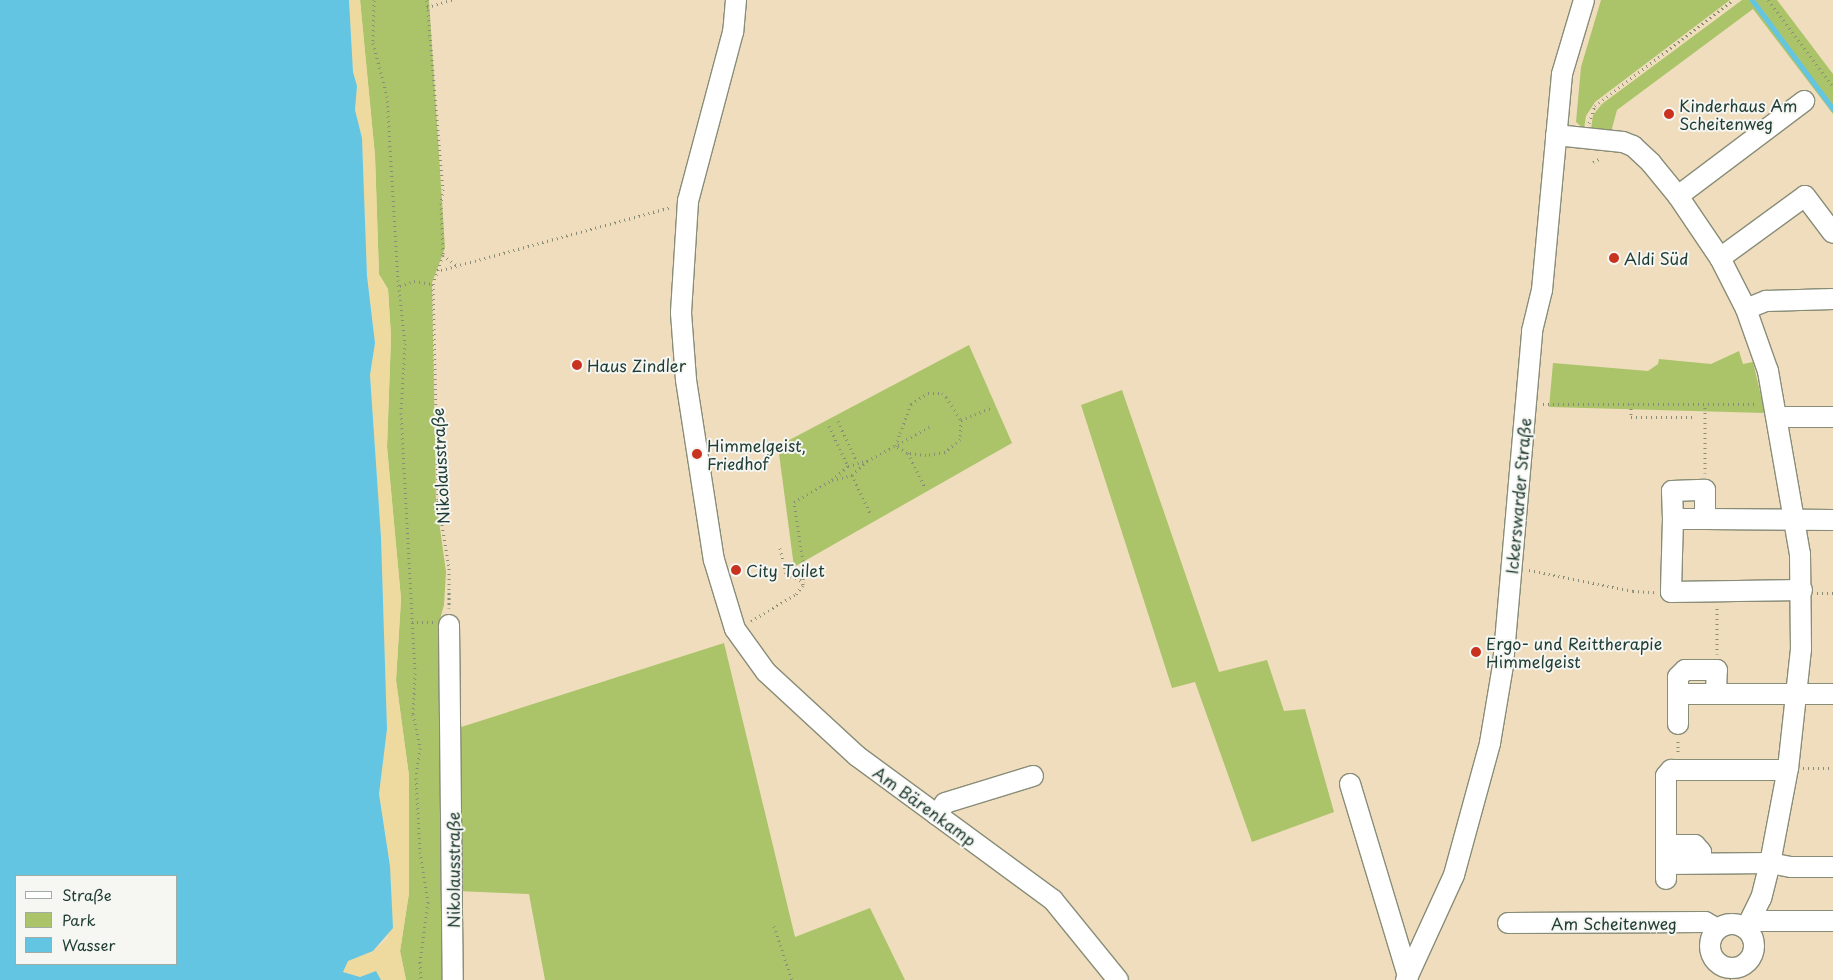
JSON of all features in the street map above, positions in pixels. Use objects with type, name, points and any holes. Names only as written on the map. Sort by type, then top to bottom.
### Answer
[{"type":"street","name":"Am Bärenkamp","points":[[736,0],[733,32],[688,201],[682,313],[686,380],[714,560],[735,630],[766,672],[857,756],[1053,900],[1118,980]]},
{"type":"street","name":"Ickerswarder Straße","points":[[1407,978],[1454,875],[1480,781],[1503,665],[1532,331],[1542,290],[1564,56],[1584,0]]},
{"type":"street","points":[[1678,196],[1804,101]]},
{"type":"street","points":[[1556,136],[1587,138],[1633,146],[1678,196],[1720,258],[1746,308],[1758,338],[1776,410],[1795,520],[1802,590],[1801,648],[1787,769],[1770,863],[1747,925],[1753,941],[1753,952],[1732,974],[1718,963],[1712,954],[1710,944],[1718,930]]},
{"type":"street","points":[[1720,258],[1805,196],[1833,233]]},
{"type":"street","points":[[1746,308],[1766,301],[1833,300]]},
{"type":"street","points":[[1776,410],[1833,417]]},
{"type":"street","points":[[1705,519],[1705,490],[1672,491],[1671,592],[1802,590]]},
{"type":"street","points":[[1672,519],[1833,520]]},
{"type":"street","name":"Nikolausstraße","points":[[443,624],[453,980]]},
{"type":"street","points":[[1678,724],[1678,677],[1685,670],[1717,670],[1716,693]]},
{"type":"street","points":[[1678,694],[1833,694]]},
{"type":"street","points":[[1787,769],[1671,770],[1666,776],[1666,863],[1770,863],[1791,867],[1833,867]]},
{"type":"street","points":[[937,815],[945,804],[1034,776]]},
{"type":"street","points":[[1350,784],[1407,978]]},
{"type":"street","name":"Am Scheitenweg","points":[[1508,923],[1666,916],[1705,922],[1718,930],[1733,924],[1833,921]]},
{"type":"path","points":[[374,0],[373,43],[387,96],[400,286],[406,343],[401,413],[412,622],[413,714],[420,748],[416,778],[420,852],[428,902],[420,962],[421,980]]},
{"type":"path","name":"Nikolausstraße","points":[[427,0],[443,189],[441,203],[443,255],[441,270],[434,284],[438,500],[450,568],[443,624]]},
{"type":"path","points":[[427,7],[452,0]]},
{"type":"path","points":[[1587,138],[1590,114],[1596,106],[1733,0]]},
{"type":"path","points":[[1768,0],[1833,87]]},
{"type":"path","points":[[441,270],[460,267],[688,201]]},
{"type":"path","points":[[443,255],[460,267]]},
{"type":"path","points":[[400,286],[414,281],[434,284]]},
{"type":"path","points":[[928,393],[942,393],[961,420],[958,443],[945,452],[926,455],[907,453],[896,446],[911,404],[928,393]]},
{"type":"path","points":[[1526,404],[1705,404],[1776,410]]},
{"type":"path","points":[[1631,404],[1631,417],[1695,416]]},
{"type":"path","points":[[1705,404],[1705,490]]},
{"type":"path","points":[[961,420],[991,408]]},
{"type":"path","points":[[838,421],[857,462]]},
{"type":"path","points":[[829,426],[848,466]]},
{"type":"path","points":[[735,630],[796,594],[804,582],[794,502],[832,480],[848,466],[867,460],[931,426]]},
{"type":"path","points":[[907,453],[924,486]]},
{"type":"path","points":[[832,480],[852,475],[867,460]]},
{"type":"path","points":[[852,475],[870,513]]},
{"type":"path","points":[[780,548],[786,574],[804,582]]},
{"type":"path","points":[[1511,568],[1633,591],[1671,592]]},
{"type":"path","points":[[1717,592],[1717,670]]},
{"type":"path","points":[[412,622],[443,624]]},
{"type":"path","points":[[1678,724],[1678,770]]},
{"type":"path","points":[[1787,769],[1833,768]]},
{"type":"path","points":[[774,926],[792,980]]},
{"type":"green space","points":[[360,0],[429,0],[445,248],[432,283],[436,499],[446,572],[444,605],[440,619],[451,980],[406,980],[400,951],[409,893],[409,776],[396,680],[401,599],[387,447],[391,337],[388,289],[379,275],[375,156]]},
{"type":"green space","points":[[1601,0],[1730,0],[1595,102],[1586,116],[1584,129],[1576,122],[1581,67]]},
{"type":"green space","points":[[1742,0],[1777,0],[1833,74],[1833,114],[1753,9],[1617,110],[1611,132],[1591,130],[1593,115],[1602,104]]},
{"type":"green space","points":[[969,345],[1012,443],[794,567],[778,446]]},
{"type":"green space","points":[[1739,351],[1743,364],[1753,362],[1765,413],[1549,407],[1553,363],[1648,371],[1658,364],[1659,359],[1711,364]]},
{"type":"green space","points":[[1122,390],[1219,672],[1267,660],[1284,711],[1305,709],[1334,812],[1252,842],[1195,682],[1172,688],[1081,405]]},
{"type":"green space","points":[[724,643],[795,937],[870,908],[905,980],[545,980],[529,894],[456,891],[455,729]]},
{"type":"sand","points":[[349,0],[360,0],[375,156],[379,274],[388,289],[391,337],[387,447],[401,599],[396,680],[409,776],[409,893],[400,951],[406,980],[381,980],[376,971],[361,977],[343,972],[348,961],[373,951],[388,938],[390,866],[379,794],[387,729],[381,537],[370,375],[375,343],[367,276],[362,138],[355,110],[357,86],[353,73]]},
{"type":"water","points":[[0,0],[349,0],[353,72],[357,86],[355,110],[362,138],[367,276],[375,343],[370,375],[381,537],[387,729],[379,794],[390,866],[393,928],[373,951],[348,961],[343,972],[360,977],[376,971],[381,980],[0,980]]},
{"type":"waterway","points":[[1752,0],[1833,109]]},
{"type":"place","name":"Kinderhaus Am Scheitenweg","points":[[1669,114]]},
{"type":"place","name":"Aldi Süd","points":[[1614,258]]},
{"type":"place","name":"Haus Zindler","points":[[577,365]]},
{"type":"place","name":"Himmelgeist, Friedhof","points":[[697,454]]},
{"type":"place","name":"City Toilet","points":[[736,570]]},
{"type":"place","name":"Ergo- und Reittherapie Himmelgeist","points":[[1476,652]]}]
